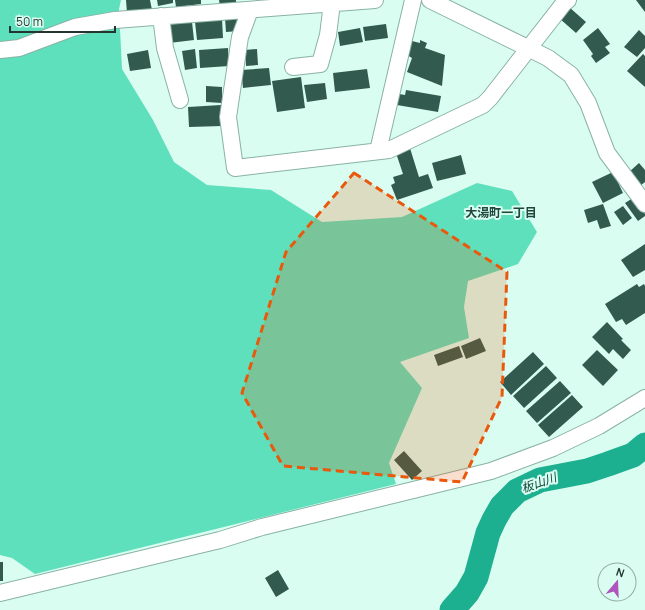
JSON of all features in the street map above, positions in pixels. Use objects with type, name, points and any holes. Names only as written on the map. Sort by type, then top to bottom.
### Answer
[{"type":"street","points":[[0,50],[19,48],[75,27],[115,20],[375,0]]},
{"type":"street","points":[[378,151],[413,0]]},
{"type":"street","points":[[430,0],[548,58],[571,75],[588,103],[607,153],[645,204]]},
{"type":"street","points":[[250,10],[240,37],[228,117],[234,168],[389,150],[482,105],[490,98],[568,0]]},
{"type":"street","points":[[293,67],[320,64],[328,35],[332,3]]},
{"type":"street","points":[[161,16],[165,48],[180,100]]},
{"type":"street","points":[[0,593],[220,540],[262,527],[491,471],[553,448],[599,426],[645,398]]},
{"type":"highlighted area","points":[[354,173],[507,272],[502,397],[462,482],[283,466],[242,393],[286,252]]},
{"type":"green space","points":[[0,0],[121,0],[119,9],[122,69],[153,120],[174,162],[207,185],[271,190],[322,222],[402,217],[477,183],[512,191],[537,232],[518,264],[468,281],[464,307],[469,338],[400,362],[422,388],[389,463],[396,484],[35,574],[12,558],[0,555]]},
{"type":"building","points":[[126,0],[150,0],[152,10],[127,13]]},
{"type":"building","points":[[157,0],[173,0],[173,3],[158,6]]},
{"type":"building","points":[[175,0],[201,0],[201,4],[176,7]]},
{"type":"building","points":[[219,0],[236,0],[236,3],[220,6]]},
{"type":"building","points":[[636,0],[645,0],[645,12]]},
{"type":"building","points":[[569,7],[586,22],[576,33],[559,18]]},
{"type":"building","points":[[243,16],[239,31],[226,32],[225,18]]},
{"type":"building","points":[[222,19],[223,38],[197,40],[195,22]]},
{"type":"building","points":[[192,22],[194,40],[169,43],[167,25]]},
{"type":"building","points":[[386,24],[388,38],[365,41],[363,27]]},
{"type":"building","points":[[360,28],[363,42],[340,46],[338,32]]},
{"type":"building","points":[[598,28],[610,44],[605,47],[610,53],[596,63],[591,56],[593,54],[583,40]]},
{"type":"building","points":[[639,30],[645,36],[645,48],[637,57],[624,47]]},
{"type":"building","points":[[420,40],[427,43],[425,48],[445,55],[442,86],[407,72],[412,58],[407,55],[412,41],[420,43]]},
{"type":"building","points":[[228,48],[229,66],[200,68],[199,50]]},
{"type":"building","points":[[195,49],[197,68],[185,70],[182,51]]},
{"type":"building","points":[[257,49],[258,65],[246,66],[245,50]]},
{"type":"building","points":[[148,50],[151,68],[130,71],[127,54]]},
{"type":"building","points":[[643,54],[645,56],[645,87],[627,71]]},
{"type":"building","points":[[269,68],[271,85],[243,88],[241,70]]},
{"type":"building","points":[[367,69],[370,88],[335,92],[333,73]]},
{"type":"building","points":[[301,77],[305,108],[277,112],[272,81]]},
{"type":"building","points":[[325,83],[327,99],[307,102],[304,85]]},
{"type":"building","points":[[206,86],[222,87],[222,103],[206,102]]},
{"type":"building","points":[[406,90],[441,96],[438,112],[397,105],[399,94],[405,95]]},
{"type":"building","points":[[221,105],[222,126],[189,127],[188,107]]},
{"type":"building","points":[[409,145],[419,177],[428,174],[433,188],[397,200],[391,185],[395,183],[393,177],[403,174],[395,150]]},
{"type":"building","points":[[461,155],[466,174],[437,181],[432,163]]},
{"type":"building","points":[[639,163],[645,170],[645,182],[640,186],[628,173]]},
{"type":"building","points":[[613,172],[623,193],[603,203],[592,182]]},
{"type":"building","points":[[633,198],[645,214],[645,216],[638,221],[625,203]]},
{"type":"building","points":[[603,204],[611,226],[600,229],[597,220],[588,223],[584,210]]},
{"type":"building","points":[[623,206],[632,218],[623,225],[614,212]]},
{"type":"building","points":[[645,244],[645,270],[633,277],[621,260]]},
{"type":"building","points":[[637,284],[639,287],[644,284],[645,286],[645,313],[626,325],[622,319],[616,322],[605,304]]},
{"type":"building","points":[[607,322],[631,350],[623,359],[613,349],[609,354],[592,337]]},
{"type":"building","points":[[480,338],[486,351],[466,359],[461,346]]},
{"type":"building","points":[[459,346],[463,357],[438,366],[434,355]]},
{"type":"building","points":[[597,350],[618,370],[603,386],[582,365]]},
{"type":"building","points":[[533,352],[544,364],[511,395],[500,382]]},
{"type":"building","points":[[546,366],[557,378],[524,408],[513,396]]},
{"type":"building","points":[[560,381],[571,393],[537,423],[526,411]]},
{"type":"building","points":[[572,395],[583,407],[549,437],[538,425]]},
{"type":"building","points":[[404,451],[422,471],[412,480],[394,460]]},
{"type":"building","points":[[0,562],[3,562],[3,581],[0,581]]},
{"type":"building","points":[[278,570],[289,589],[276,597],[265,578]]},
{"type":"waterway","name":"板山川","points":[[452,610],[467,593],[476,577],[488,533],[494,520],[502,506],[517,491],[540,480],[587,471],[608,464],[633,455],[645,445]]},
{"type":"district","name":"大湯町一丁目","points":[[501,213]]}]
